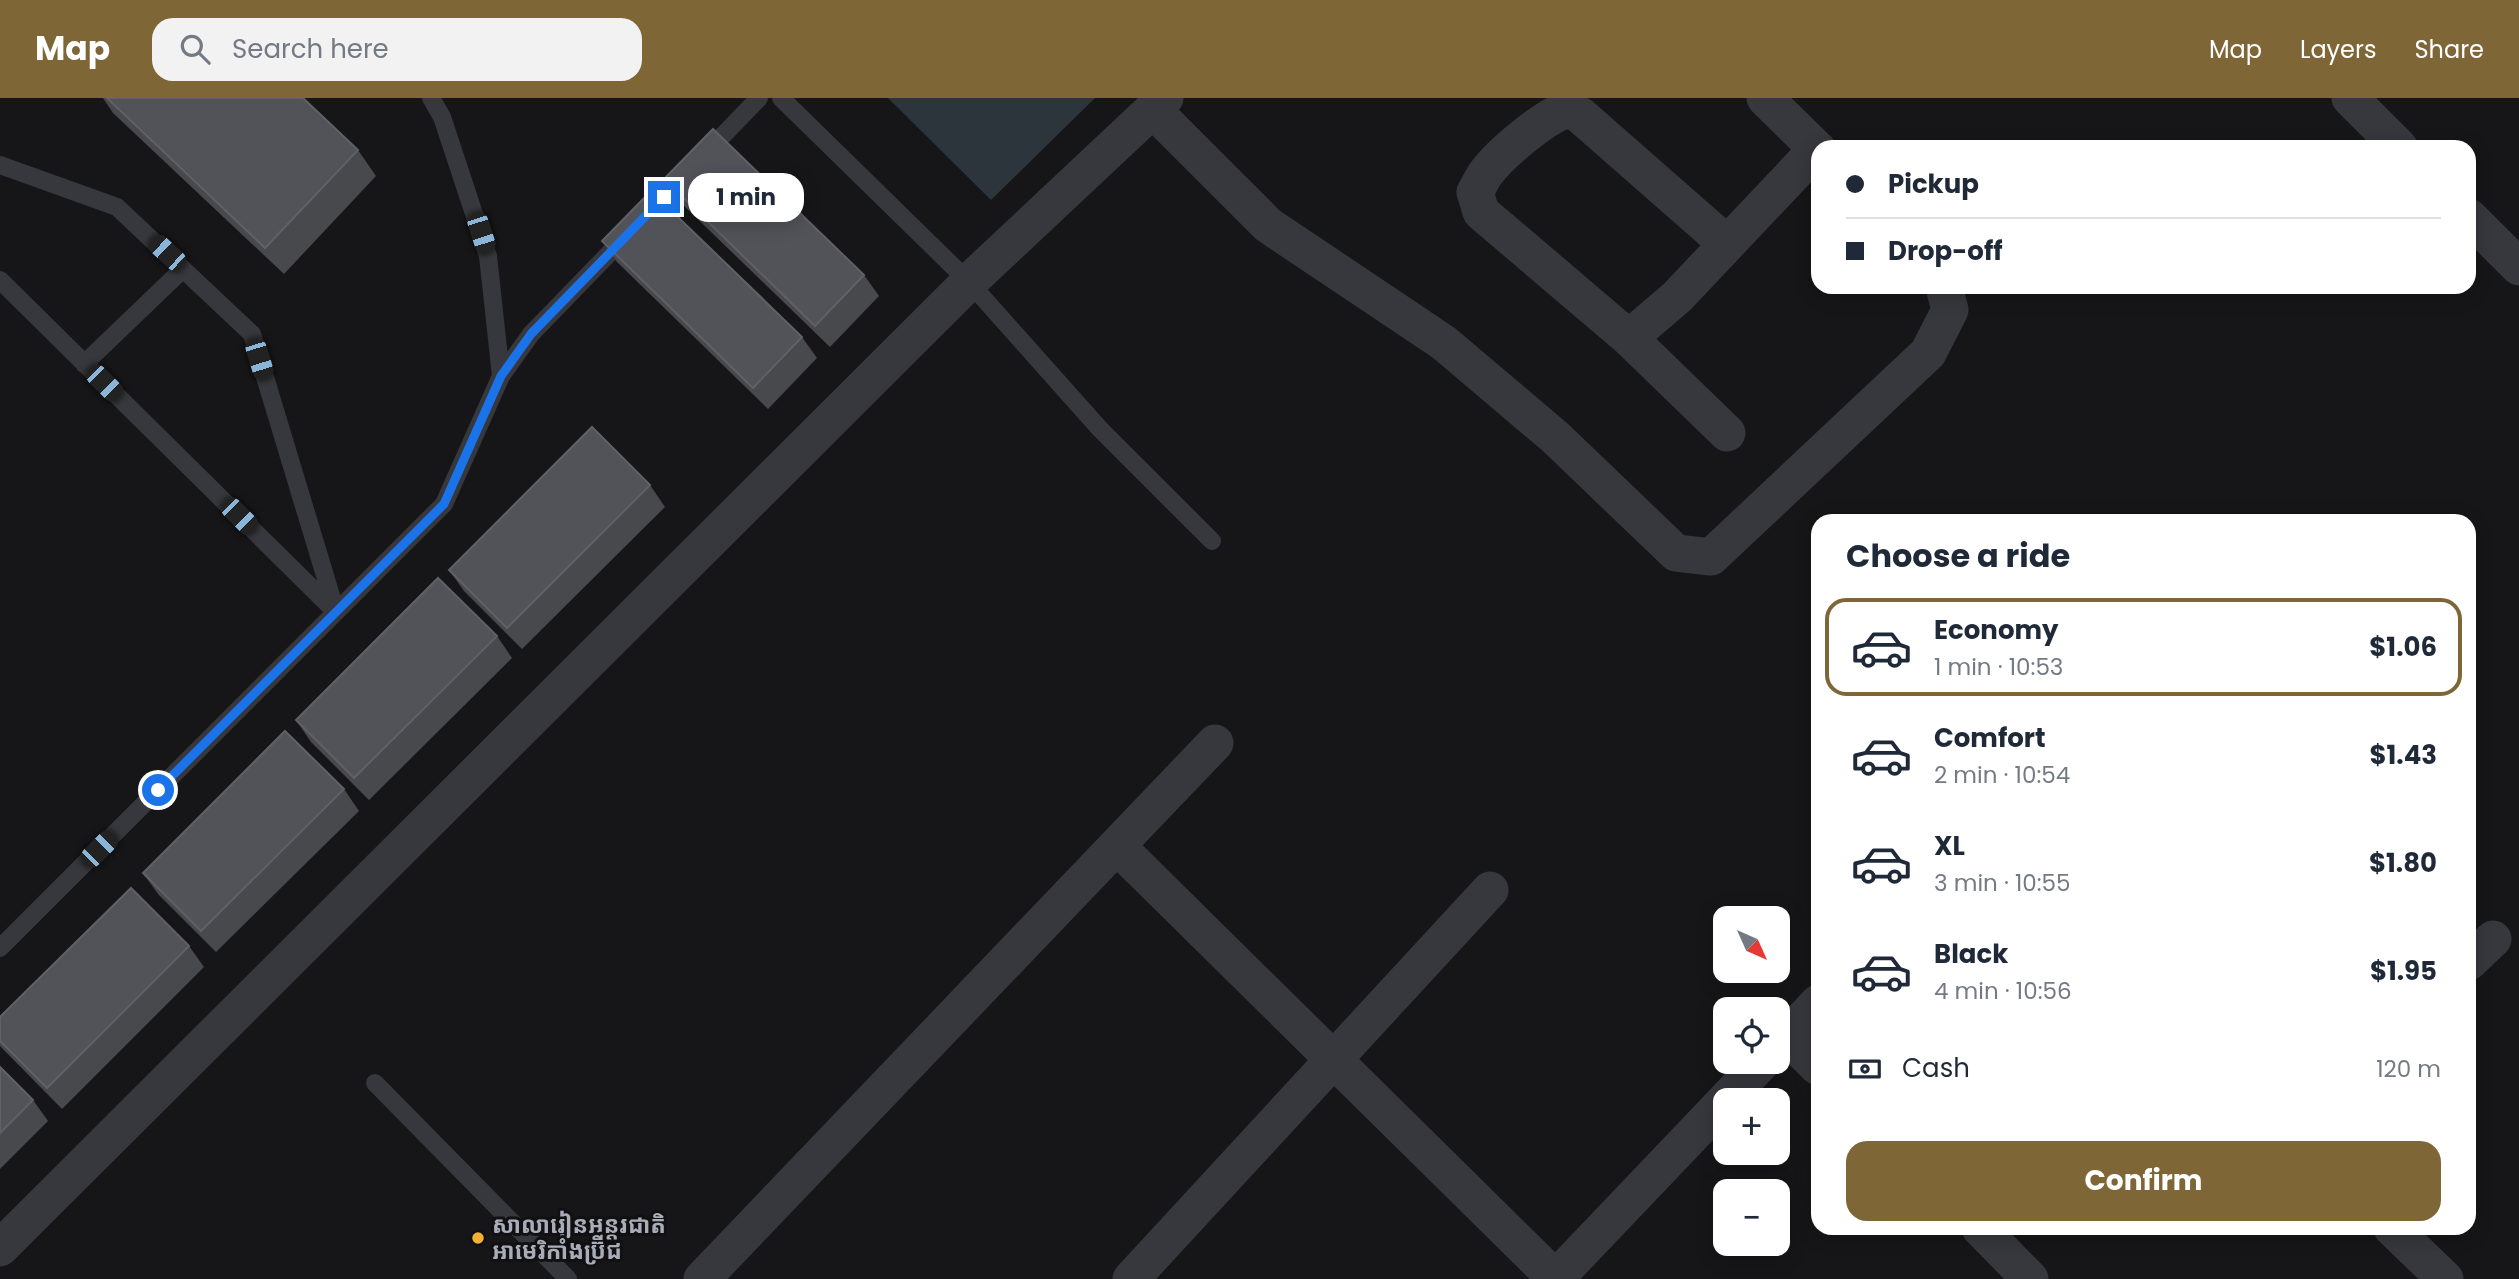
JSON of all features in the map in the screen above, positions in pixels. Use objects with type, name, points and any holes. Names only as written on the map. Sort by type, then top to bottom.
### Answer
[{"type":"street","points":[[1765,98],[1811,142]]},
{"type":"street","points":[[2350,98],[2392,140]]},
{"type":"street","points":[[0,1248],[969,282],[1159,104],[1268,225],[1444,343],[1555,438],[1676,554],[1711,557],[1928,353],[1950,310],[1946,294]]},
{"type":"street","points":[[1727,244],[1580,115],[1568,109],[1558,112],[1534,129],[1485,173],[1475,192],[1481,212],[1629,338],[1727,433]]},
{"type":"street","points":[[1629,338],[1677,297],[1811,156]]},
{"type":"street","points":[[2476,224],[2519,267]]},
{"type":"street","points":[[702,1279],[1215,743]]},
{"type":"street","points":[[1117,846],[1555,1279],[1751,1074]]},
{"type":"street","points":[[1131,1279],[1490,890]]},
{"type":"street","points":[[1790,1033],[1811,1011]]},
{"type":"street","points":[[1790,1046],[1811,1062]]},
{"type":"street","points":[[1987,1235],[2030,1279]]},
{"type":"street","points":[[2399,1235],[2445,1279]]},
{"type":"lane","points":[[431,98],[442,117],[488,256],[501,376]]},
{"type":"lane","points":[[0,947],[444,504],[501,376],[531,334],[759,98]]},
{"type":"lane","points":[[781,98],[969,282],[1100,429],[1212,541]]},
{"type":"lane","points":[[0,164],[117,207],[252,334],[335,612]]},
{"type":"lane","points":[[84,364],[183,269]]},
{"type":"lane","points":[[0,280],[335,612]]},
{"type":"lane","points":[[375,1083],[568,1279]]},
{"type":"shaded area","points":[[888,98],[1095,98],[991,200]]},
{"type":"building","points":[[107,98],[303,98],[358,150],[265,248]]},
{"type":"building","points":[[713,129],[864,275],[815,326],[664,179]]},
{"type":"building","points":[[651,191],[802,337],[753,388],[602,241]]},
{"type":"building","points":[[592,427],[650,485],[507,628],[449,570]]},
{"type":"building","points":[[438,578],[497,636],[354,778],[296,720]]},
{"type":"building","points":[[285,731],[344,789],[201,931],[143,873]]},
{"type":"building","points":[[131,888],[189,946],[47,1088],[0,1041],[0,1017]]},
{"type":"building","points":[[0,1067],[33,1100],[0,1133]]},
{"type":"place","name":"សាលារៀនអន្តរជាតិ អាមេរិកាំងប្រ៊ីជ","points":[[478,1238]]},
{"type":"route","points":[[158,790],[444,504],[501,376],[531,334],[664,197]]}]
